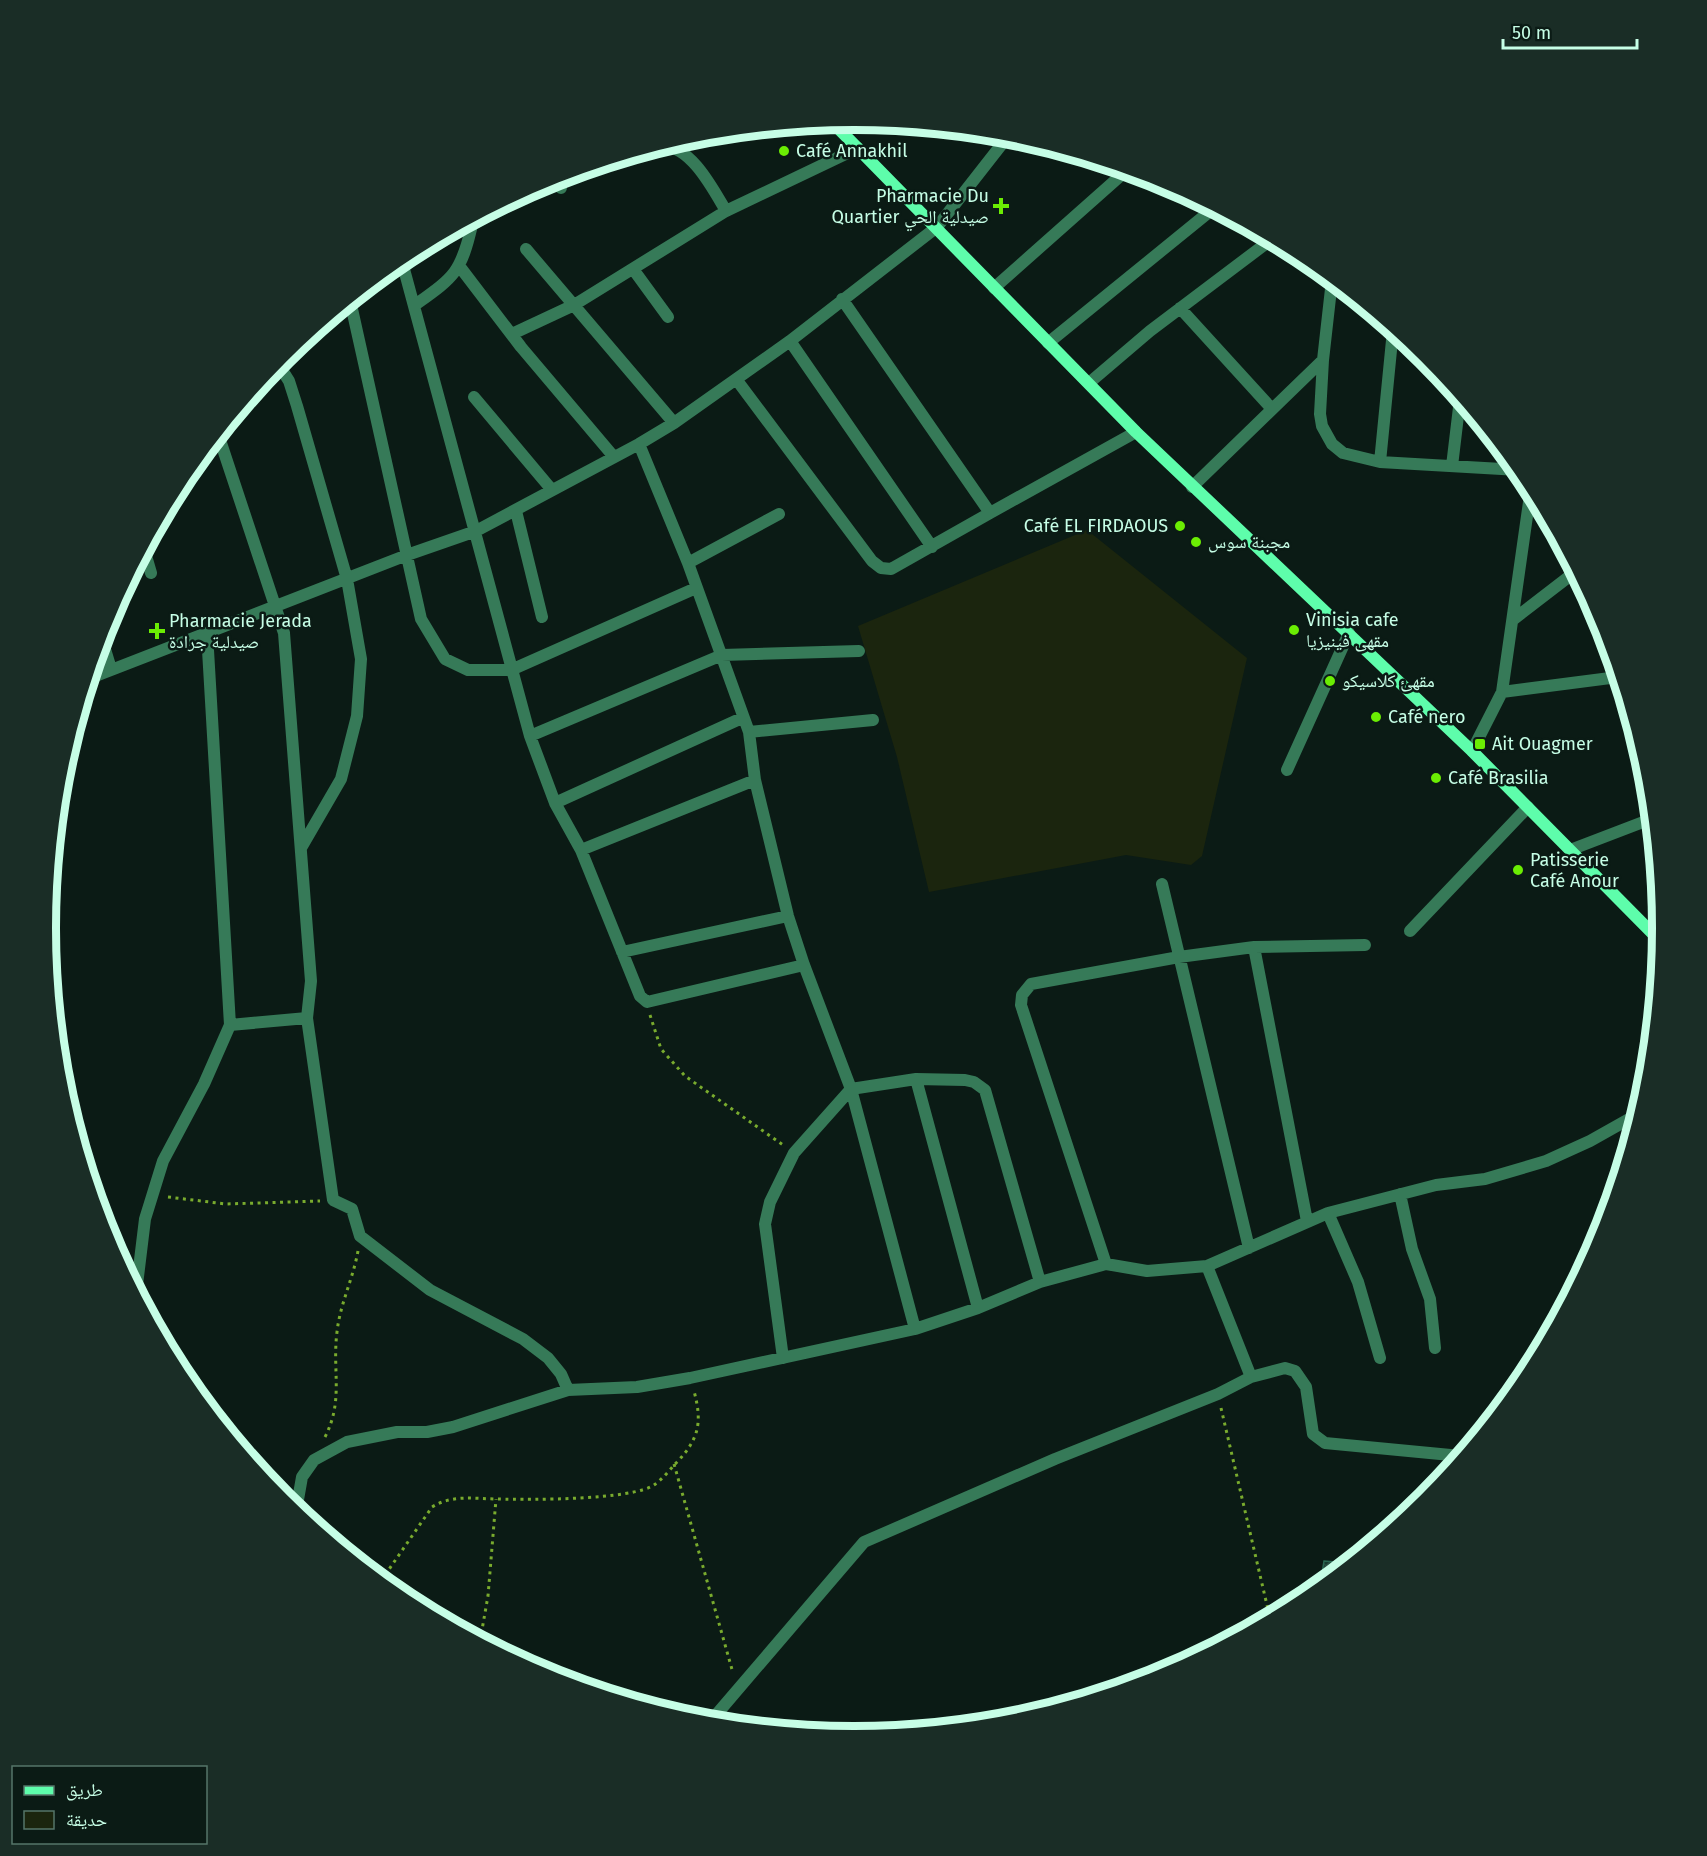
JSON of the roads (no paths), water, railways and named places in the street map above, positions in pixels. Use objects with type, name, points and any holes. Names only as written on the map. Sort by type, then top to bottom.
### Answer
[{"type":"main road","points":[[841,131],[1136,432],[1472,751],[1652,933]]},
{"type":"street","points":[[97,675],[153,656],[407,555],[476,531],[639,444],[674,423],[790,341],[937,227],[1002,144]]},
{"type":"street","points":[[512,334],[574,306],[726,211],[858,148]]},
{"type":"street","points":[[677,150],[703,172],[726,211]]},
{"type":"street","points":[[994,288],[1120,176]]},
{"type":"street","points":[[1048,343],[1208,213]]},
{"type":"street","points":[[415,305],[451,280],[460,267],[471,228]]},
{"type":"street","points":[[1089,382],[1180,308],[1265,245]]},
{"type":"street","points":[[526,249],[674,423]]},
{"type":"street","points":[[460,267],[614,457]]},
{"type":"street","points":[[404,268],[530,736],[555,803],[581,850],[640,996],[647,1002],[804,965]]},
{"type":"street","points":[[633,269],[668,318]]},
{"type":"street","points":[[1331,289],[1320,414],[1325,434],[1343,453],[1380,462],[1506,469]]},
{"type":"street","points":[[842,299],[990,513]]},
{"type":"street","points":[[352,308],[421,619],[445,659],[468,670],[511,670],[696,588]]},
{"type":"street","points":[[1180,308],[1272,409]]},
{"type":"street","points":[[1380,462],[1392,339]]},
{"type":"street","points":[[790,341],[932,547]]},
{"type":"street","points":[[1192,487],[1323,360]]},
{"type":"street","points":[[283,371],[289,381],[297,406],[347,579],[361,659],[357,716],[341,779],[301,848]]},
{"type":"street","points":[[736,379],[872,561],[881,568],[891,569],[1136,432]]},
{"type":"street","points":[[474,398],[552,490]]},
{"type":"street","points":[[1452,466],[1459,409]]},
{"type":"street","points":[[220,441],[284,633],[311,981],[307,1018],[333,1200],[352,1209],[360,1236],[438,1295],[523,1339],[548,1358],[561,1374],[568,1390]]},
{"type":"street","points":[[639,444],[688,563],[742,718],[749,732],[755,780],[788,916],[851,1089],[915,1329]]},
{"type":"street","points":[[1472,751],[1502,693],[1529,504]]},
{"type":"street","points":[[516,511],[542,617]]},
{"type":"street","points":[[688,563],[778,514]]},
{"type":"street","points":[[147,558],[151,573]]},
{"type":"street","points":[[1514,619],[1570,576]]},
{"type":"street","points":[[138,1280],[145,1219],[163,1161],[204,1084],[231,1024],[207,633]]},
{"type":"street","points":[[1287,770],[1348,633]]},
{"type":"street","points":[[106,651],[111,669]]},
{"type":"street","points":[[530,736],[722,656],[859,651]]},
{"type":"street","points":[[1502,693],[1611,678]]},
{"type":"street","points":[[555,803],[742,718]]},
{"type":"street","points":[[749,732],[873,720]]},
{"type":"street","points":[[581,850],[755,780]]},
{"type":"street","points":[[1410,931],[1528,807]]},
{"type":"street","points":[[1570,850],[1645,821]]},
{"type":"street","points":[[1162,884],[1249,1248]]},
{"type":"street","points":[[622,952],[788,916]]},
{"type":"street","points":[[1106,1264],[1021,1005],[1022,995],[1031,984],[1179,957],[1254,947],[1365,945]]},
{"type":"street","points":[[1254,947],[1307,1221]]},
{"type":"street","points":[[231,1024],[307,1018]]},
{"type":"street","points":[[783,1358],[765,1224],[770,1202],[794,1153],[851,1089],[915,1079],[965,1080],[974,1082],[985,1090],[1040,1282]]},
{"type":"street","points":[[915,1079],[978,1308]]},
{"type":"street","points":[[298,1500],[302,1477],[314,1460],[346,1442],[397,1432],[427,1432],[453,1427],[568,1390],[637,1387],[690,1378],[915,1329],[978,1308],[1040,1282],[1106,1264],[1147,1271],[1207,1266],[1328,1213],[1400,1194],[1485,1179],[1546,1161],[1590,1141],[1628,1120]]},
{"type":"street","points":[[1400,1194],[1412,1249],[1430,1299],[1435,1348]]},
{"type":"street","points":[[1328,1213],[1358,1282],[1380,1358]]},
{"type":"street","points":[[1207,1266],[1251,1377]]},
{"type":"street","points":[[716,1714],[864,1542],[1055,1459],[1218,1394],[1251,1377],[1285,1368],[1295,1371],[1306,1387],[1313,1434],[1325,1443],[1452,1455]]},
{"type":"place","name":"Café Annakhil","points":[[784,151]]},
{"type":"place","name":"Pharmacie Du Quartier صيدلية الحي","points":[[1001,206]]},
{"type":"place","name":"Café EL FIRDAOUS","points":[[1180,526]]},
{"type":"place","name":"مجبنة سوس","points":[[1196,542]]},
{"type":"place","name":"Vinisia cafe مقهى فينيزيا","points":[[1294,630]]},
{"type":"place","name":"Pharmacie Jerada صيدلية جرادة","points":[[157,631]]},
{"type":"place","name":"مقهئ كلاسيكو","points":[[1330,681]]},
{"type":"place","name":"Café nero","points":[[1376,717]]},
{"type":"place","name":"Ait Ouagmer","points":[[1480,744]]},
{"type":"place","name":"Café Brasilia","points":[[1436,778]]},
{"type":"place","name":"Patisserie Café Anour","points":[[1518,870]]}]
